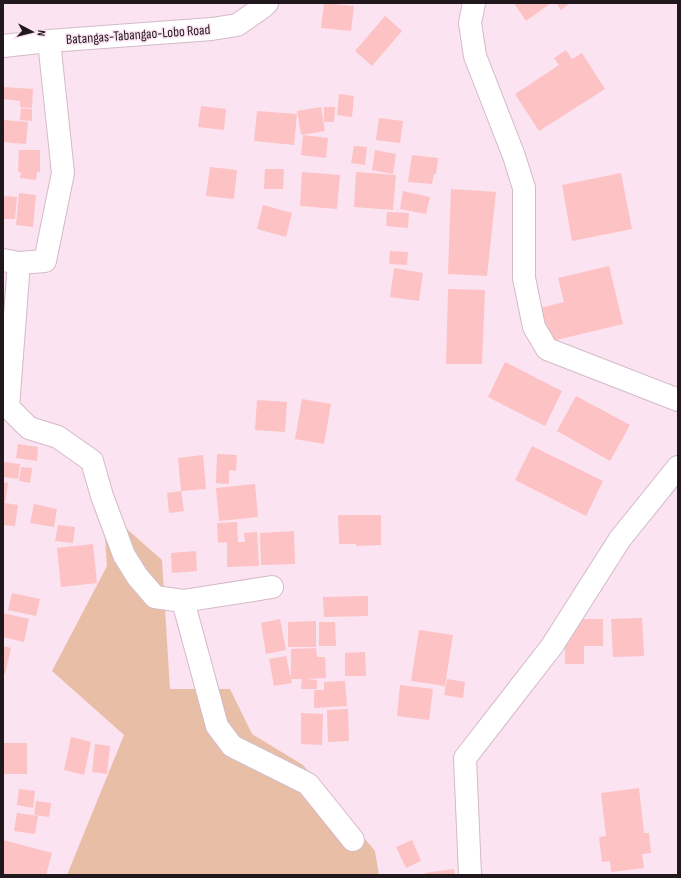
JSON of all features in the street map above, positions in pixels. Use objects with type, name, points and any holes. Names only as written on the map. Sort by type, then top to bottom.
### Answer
[{"type":"street","name":"Batangas-Tabangao-Lobo Road","points":[[3,46],[49,41],[212,29],[236,24],[267,3]]},
{"type":"street","points":[[474,3],[470,23],[475,56],[514,156],[524,188],[524,278],[534,327],[547,349],[678,400]]},
{"type":"street","points":[[49,41],[63,173],[45,261],[11,261],[8,407],[29,428],[58,436],[92,461],[102,496],[124,555],[137,576],[156,596],[183,600],[272,587]]},
{"type":"street","points":[[470,875],[465,758],[552,646],[620,539],[678,466]]},
{"type":"street","points":[[183,600],[217,726],[232,746],[308,784],[353,840]]},
{"type":"shaded area","points":[[103,508],[162,560],[170,689],[230,689],[252,734],[303,765],[375,851],[379,875],[67,875],[124,735],[52,671],[107,566]]},
{"type":"building","points":[[324,3],[354,6],[351,31],[321,28]]},
{"type":"building","points":[[514,3],[551,3],[526,21]]},
{"type":"building","points":[[556,3],[570,3],[561,10]]},
{"type":"building","points":[[385,16],[402,31],[372,66],[355,51]]},
{"type":"building","points":[[566,50],[572,59],[582,53],[605,89],[539,131],[515,94],[559,65],[554,58]]},
{"type":"building","points":[[3,87],[33,89],[32,108],[20,107],[20,101],[3,99]]},
{"type":"building","points":[[339,94],[354,96],[352,117],[337,115]]},
{"type":"building","points":[[201,106],[226,109],[224,130],[198,127]]},
{"type":"building","points":[[321,107],[325,131],[301,135],[297,111]]},
{"type":"building","points":[[324,107],[335,107],[334,122],[324,122]]},
{"type":"building","points":[[21,108],[32,109],[32,121],[20,120]]},
{"type":"building","points":[[257,111],[297,114],[294,145],[254,141]]},
{"type":"building","points":[[379,118],[403,121],[400,143],[376,140]]},
{"type":"building","points":[[3,120],[28,122],[26,144],[3,142]]},
{"type":"building","points":[[303,135],[328,138],[326,158],[301,155]]},
{"type":"building","points":[[354,146],[367,147],[365,165],[351,163]]},
{"type":"building","points":[[19,150],[40,150],[40,172],[37,172],[36,180],[20,178],[21,172],[18,172]]},
{"type":"building","points":[[375,150],[396,154],[393,174],[372,170]]},
{"type":"building","points":[[412,155],[438,158],[436,174],[434,174],[432,184],[408,182]]},
{"type":"building","points":[[210,167],[237,170],[234,199],[206,196]]},
{"type":"building","points":[[265,169],[284,169],[283,189],[264,189]]},
{"type":"building","points":[[302,172],[340,175],[337,209],[300,206]]},
{"type":"building","points":[[356,172],[396,175],[393,210],[354,207]]},
{"type":"building","points":[[621,173],[632,229],[572,241],[562,185]]},
{"type":"building","points":[[451,189],[496,192],[487,276],[448,274]]},
{"type":"building","points":[[403,191],[430,197],[426,214],[400,209]]},
{"type":"building","points":[[19,193],[36,195],[33,227],[16,225]]},
{"type":"building","points":[[3,196],[17,197],[15,219],[3,219]]},
{"type":"building","points":[[263,205],[292,213],[286,237],[257,229]]},
{"type":"building","points":[[387,212],[409,213],[408,228],[386,226]]},
{"type":"building","points":[[390,251],[408,252],[407,265],[389,264]]},
{"type":"building","points":[[609,266],[623,324],[548,342],[540,308],[564,302],[558,278]]},
{"type":"building","points":[[394,268],[423,273],[419,301],[390,297]]},
{"type":"building","points":[[448,289],[485,290],[482,364],[446,364]]},
{"type":"building","points":[[505,362],[562,391],[545,426],[488,397]]},
{"type":"building","points":[[576,396],[630,425],[610,461],[557,431]]},
{"type":"building","points":[[302,399],[331,404],[324,444],[295,439]]},
{"type":"building","points":[[257,400],[287,402],[285,432],[255,430]]},
{"type":"building","points":[[18,444],[38,447],[37,461],[16,458]]},
{"type":"building","points":[[532,446],[603,481],[586,516],[515,480]]},
{"type":"building","points":[[217,454],[237,455],[236,471],[229,470],[229,484],[216,483]]},
{"type":"building","points":[[203,455],[206,489],[181,491],[178,458]]},
{"type":"building","points":[[3,462],[20,464],[18,479],[3,477]]},
{"type":"building","points":[[21,467],[32,468],[30,483],[19,481]]},
{"type":"building","points":[[3,482],[8,483],[5,503],[18,505],[15,526],[3,525]]},
{"type":"building","points":[[255,484],[258,517],[219,521],[216,488]]},
{"type":"building","points":[[181,491],[184,511],[169,513],[167,493]]},
{"type":"building","points":[[34,504],[57,509],[54,527],[30,523]]},
{"type":"building","points":[[338,515],[381,515],[381,545],[356,546],[356,544],[339,544]]},
{"type":"building","points":[[237,522],[238,542],[245,542],[244,533],[257,532],[259,566],[227,567],[227,542],[218,543],[217,523]]},
{"type":"building","points":[[58,525],[75,527],[73,543],[55,541]]},
{"type":"building","points":[[294,531],[295,564],[261,565],[260,533]]},
{"type":"building","points":[[93,544],[97,583],[61,587],[57,548]]},
{"type":"building","points":[[196,551],[197,571],[172,573],[171,553]]},
{"type":"building","points":[[12,593],[40,599],[36,616],[8,610]]},
{"type":"building","points":[[368,596],[368,616],[324,617],[323,597]]},
{"type":"building","points":[[3,613],[29,619],[24,642],[3,637]]},
{"type":"building","points":[[642,618],[644,656],[613,657],[611,619]]},
{"type":"building","points":[[280,619],[286,650],[266,654],[261,623]]},
{"type":"building","points":[[573,619],[603,619],[603,646],[584,646],[584,664],[565,664],[565,629]]},
{"type":"building","points":[[316,621],[316,647],[288,647],[288,622]]},
{"type":"building","points":[[319,622],[335,622],[336,646],[319,646]]},
{"type":"building","points":[[419,630],[453,635],[445,686],[411,681]]},
{"type":"building","points":[[3,646],[11,648],[5,674],[3,673]]},
{"type":"building","points":[[316,648],[317,657],[325,657],[326,678],[306,679],[317,680],[317,689],[301,689],[302,679],[291,679],[291,649]]},
{"type":"building","points":[[365,652],[366,676],[345,676],[345,653]]},
{"type":"building","points":[[286,656],[292,683],[274,686],[269,659]]},
{"type":"building","points":[[447,679],[465,682],[463,698],[444,695]]},
{"type":"building","points":[[345,681],[347,706],[314,708],[314,690],[324,690],[324,682]]},
{"type":"building","points":[[400,685],[433,689],[429,720],[397,716]]},
{"type":"building","points":[[348,709],[349,741],[328,742],[327,710]]},
{"type":"building","points":[[301,713],[323,714],[322,745],[301,744]]},
{"type":"building","points":[[71,737],[91,742],[84,775],[64,770]]},
{"type":"building","points":[[3,743],[27,743],[27,774],[3,774]]},
{"type":"building","points":[[95,744],[110,746],[107,774],[92,772]]},
{"type":"building","points":[[639,788],[644,833],[649,833],[651,853],[642,854],[644,868],[611,872],[610,861],[602,862],[599,837],[606,836],[601,793]]},
{"type":"building","points":[[19,789],[35,791],[33,808],[17,805]]},
{"type":"building","points":[[36,801],[51,803],[49,817],[34,815]]},
{"type":"building","points":[[17,813],[38,816],[35,834],[14,831]]},
{"type":"building","points":[[3,840],[52,853],[46,875],[3,875]]},
{"type":"building","points":[[412,840],[421,861],[406,868],[396,847]]},
{"type":"building","points":[[454,869],[455,875],[426,875],[425,873]]}]
